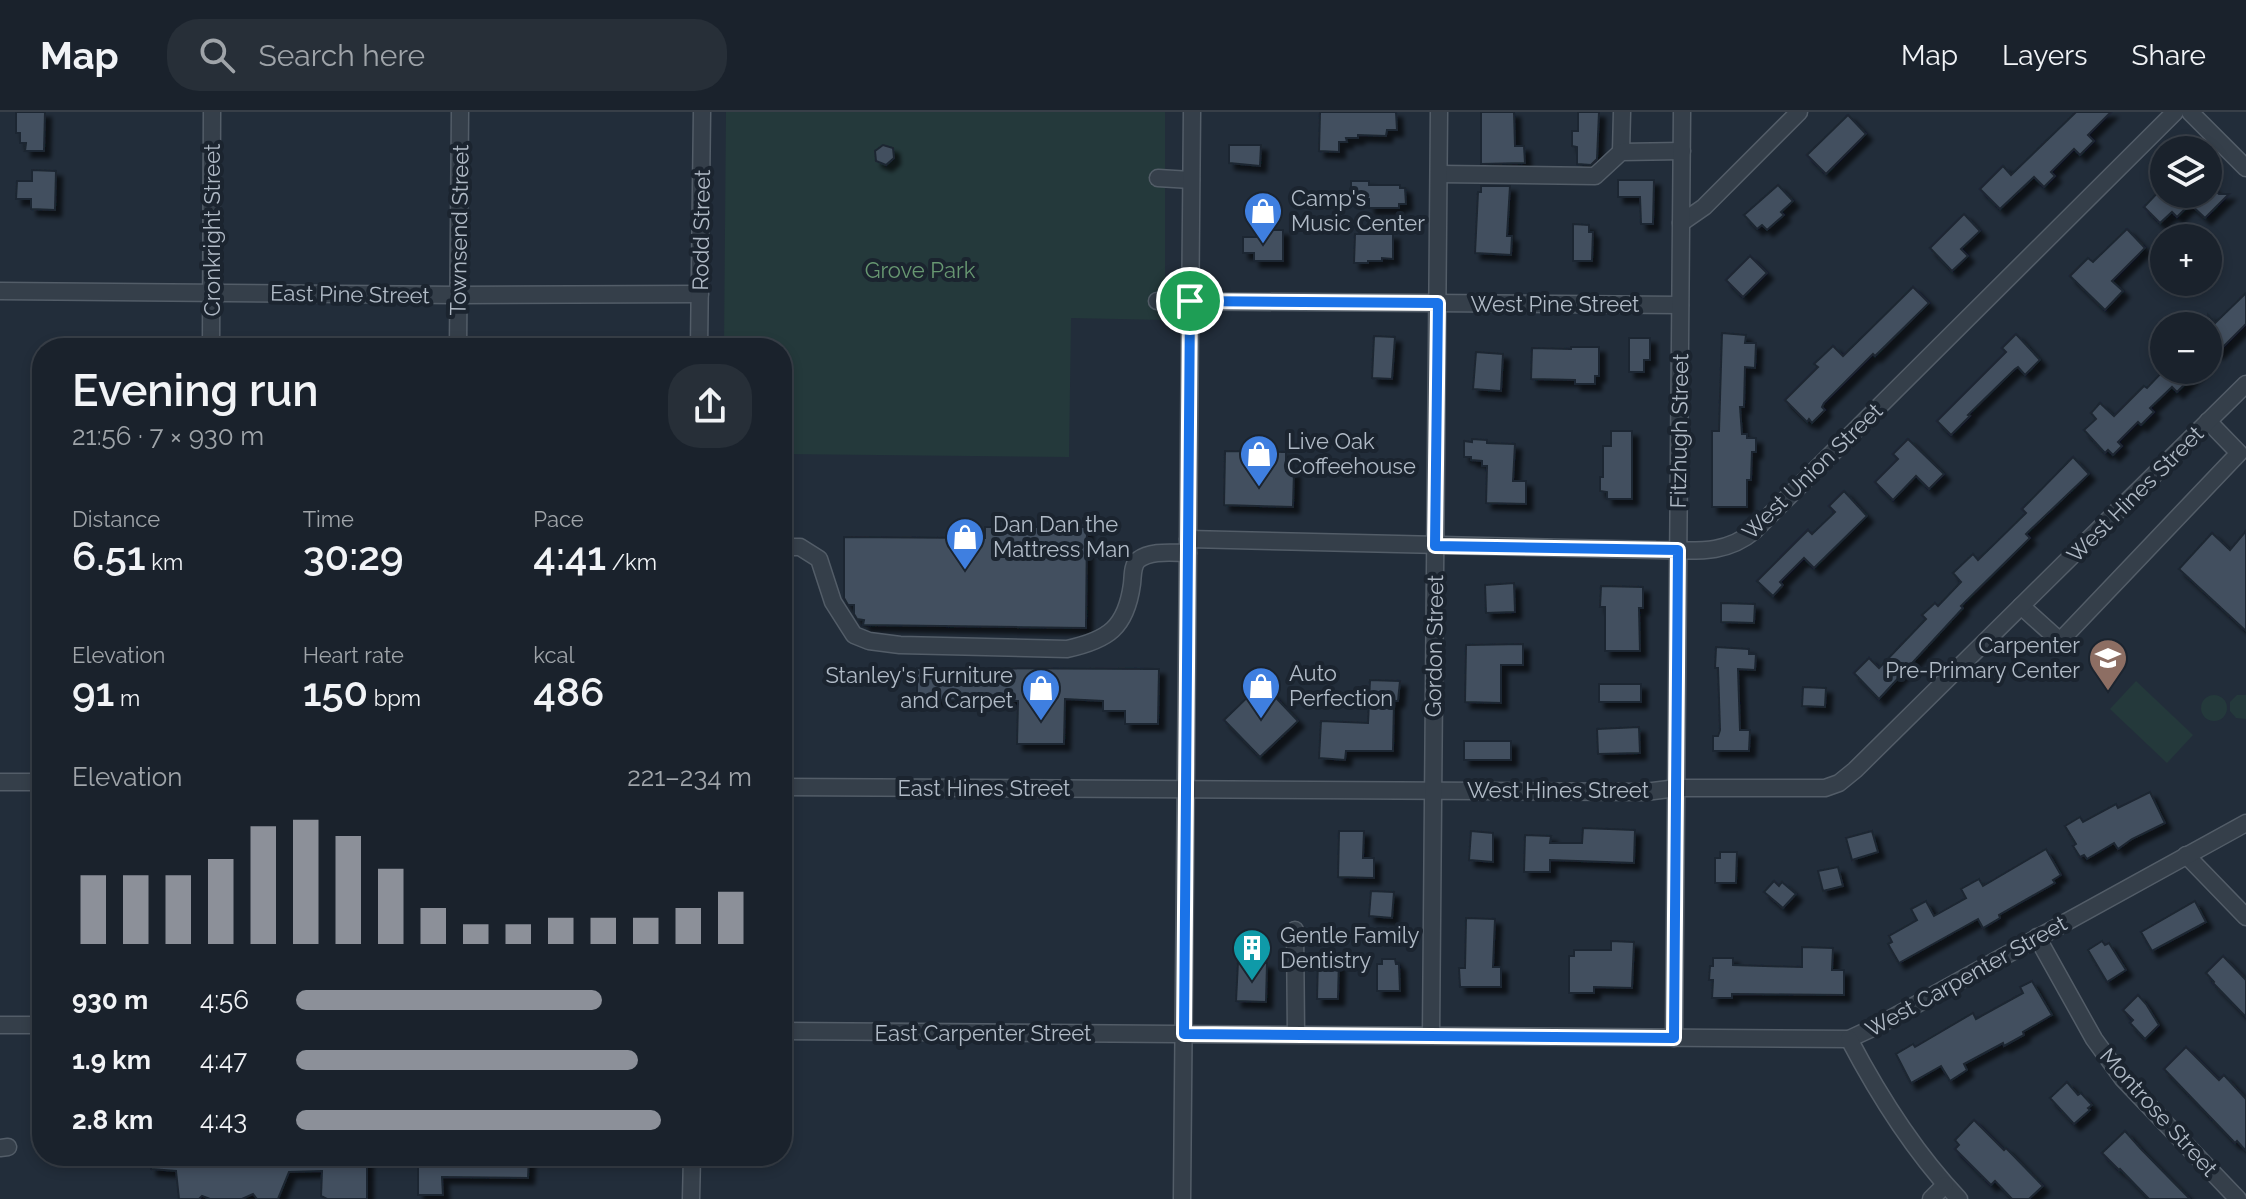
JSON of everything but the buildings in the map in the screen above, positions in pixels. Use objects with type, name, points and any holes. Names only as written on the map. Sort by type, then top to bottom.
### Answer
[{"type":"street","name":"Cronkright Street","points":[[211,338],[212,112]]},
{"type":"street","name":"Townsend Street","points":[[458,338],[460,112]]},
{"type":"street","name":"Rodd Street","points":[[699,338],[702,112]]},
{"type":"street","points":[[1182,1199],[1192,112]]},
{"type":"street","name":"Gordon Street","points":[[1431,1035],[1439,112]]},
{"type":"street","points":[[1621,152],[1622,112]]},
{"type":"street","name":"Fitzhugh Street","points":[[1674,1038],[1682,112]]},
{"type":"street","points":[[1681,223],[1704,207],[1799,112]]},
{"type":"street","name":"West Union Street","points":[[792,547],[800,547],[819,559],[833,602],[854,635],[869,641],[900,645],[1067,649],[1090,644],[1113,630],[1129,605],[1134,565],[1141,557],[1188,546],[1718,550],[1754,531],[2175,112]]},
{"type":"street","points":[[2190,112],[2246,168]]},
{"type":"street","points":[[1439,174],[1595,176],[1621,152],[1682,151]]},
{"type":"street","points":[[1158,178],[1191,180]]},
{"type":"street","name":"East Pine Street","points":[[0,291],[700,294]]},
{"type":"street","name":"West Pine Street","points":[[1157,301],[1680,305]]},
{"type":"street","name":"West Hines Street","points":[[1186,789],[1645,792],[1677,788],[1825,788],[1839,783],[1867,760],[2246,384]]},
{"type":"street","points":[[2021,606],[2060,641],[2239,453],[2208,421]]},
{"type":"street","points":[[0,782],[32,782]]},
{"type":"street","name":"East Hines Street","points":[[792,787],[1186,789]]},
{"type":"street","name":"West Carpenter Street","points":[[1184,1034],[1849,1039],[2246,823]]},
{"type":"street","points":[[2186,855],[2246,917]]},
{"type":"street","points":[[1295,930],[1296,1034]]},
{"type":"street","name":"Montrose Street","points":[[2037,937],[2108,1060],[2238,1199]]},
{"type":"street","points":[[0,1025],[32,1025]]},
{"type":"street","name":"East Carpenter Street","points":[[792,1031],[1184,1034]]},
{"type":"street","points":[[1849,1039],[1911,1141],[1959,1199]]},
{"type":"street","points":[[691,1199],[692,1166]]},
{"type":"street","points":[[1931,1199],[1945,1185]]},
{"type":"green space","name":"Grove Park","points":[[726,112],[1165,112],[1165,320],[1071,318],[1069,457],[792,454],[792,338],[724,338]]},
{"type":"green space","points":[[2136,681],[2193,735],[2167,763],[2110,709]]},
{"type":"green space","points":[[2214,695],[2223,699],[2227,708],[2223,717],[2214,721],[2205,717],[2201,708],[2205,699]]},
{"type":"green space","points":[[2237,695],[2246,695],[2246,719],[2236,718],[2230,711],[2230,702]]},
{"type":"place","name":"Camp's Music Center","points":[[1263,245]]},
{"type":"place","name":"Live Oak Coffeehouse","points":[[1259,488]]},
{"type":"place","name":"Dan Dan the Mattress Man","points":[[965,571]]},
{"type":"place","name":"Carpenter Pre-Primary Center","points":[[2108,692]]},
{"type":"place","name":"Auto Perfection","points":[[1261,720]]},
{"type":"place","name":"Stanley's Furniture and Carpet","points":[[1041,722]]},
{"type":"place","name":"Gentle Family Dentistry","points":[[1252,982]]},
{"type":"route","points":[[1190,301],[1438,303],[1435,546],[1678,550],[1674,1038],[1184,1034],[1190,301]]}]
